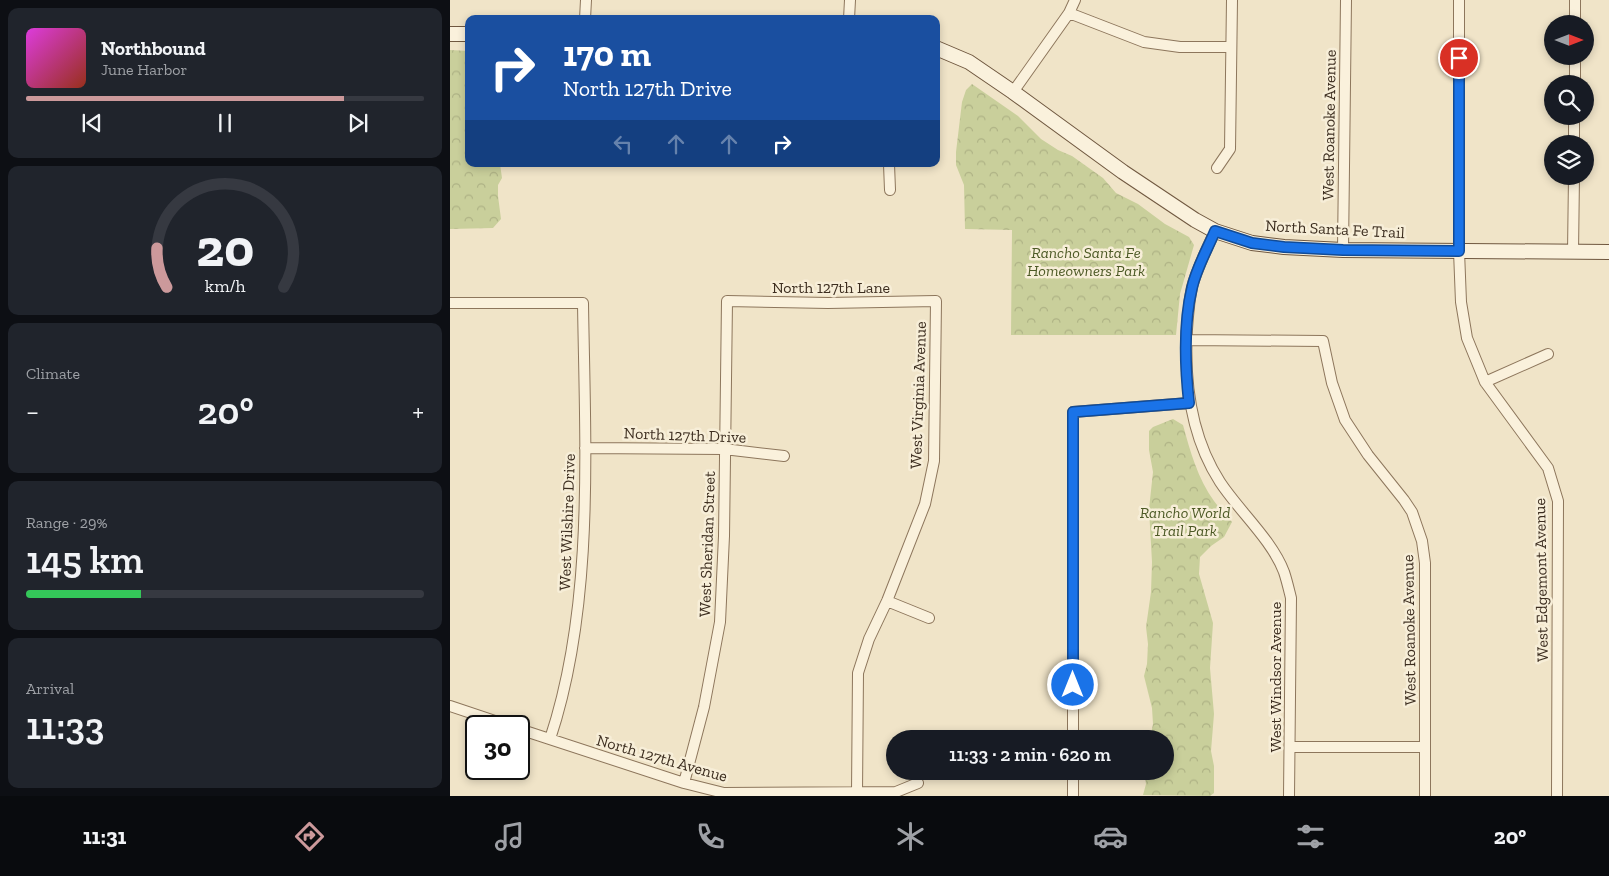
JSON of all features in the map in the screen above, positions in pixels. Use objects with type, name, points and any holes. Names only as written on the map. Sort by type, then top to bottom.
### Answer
[{"type":"street","points":[[585,15],[586,0]]},
{"type":"street","points":[[849,15],[850,0]]},
{"type":"street","points":[[1013,92],[1069,13],[1075,0]]},
{"type":"street","points":[[1217,168],[1230,150],[1232,0]]},
{"type":"street","name":"West Roanoke Avenue","points":[[1343,250],[1346,0]]},
{"type":"street","name":"West Edgemont Avenue","points":[[1460,0],[1459,251],[1461,302],[1467,338],[1485,382],[1548,468],[1558,501],[1558,796]]},
{"type":"street","points":[[1575,15],[1576,0]]},
{"type":"street","points":[[1069,13],[1144,42],[1180,47],[1231,47]]},
{"type":"street","points":[[450,34],[465,34]]},
{"type":"street","name":"North Santa Fe Trail","points":[[940,50],[969,62],[1123,172],[1195,220],[1215,231],[1267,246],[1343,250],[1609,252]]},
{"type":"street","points":[[889,167],[890,190]]},
{"type":"street","points":[[1573,252],[1574,185]]},
{"type":"street","name":"West Windsor Avenue","points":[[1215,231],[1192,287],[1186,340],[1186,377],[1189,403],[1206,457],[1221,483],[1275,554],[1284,572],[1291,598],[1290,796]]},
{"type":"street","name":"North 127th Lane","points":[[727,301],[936,301]]},
{"type":"street","name":"West Sheridan Street","points":[[684,783],[704,707],[720,622],[724,536],[727,301]]},
{"type":"street","name":"West Virginia Avenue","points":[[858,793],[858,673],[869,639],[887,601],[926,504],[934,461],[936,301]]},
{"type":"street","name":"West Wilshire Drive","points":[[450,304],[583,303],[585,448],[583,557],[576,623],[560,710],[550,739]]},
{"type":"street","name":"West Roanoke Avenue","points":[[1186,340],[1323,341],[1332,383],[1346,420],[1368,455],[1412,512],[1422,541],[1425,563],[1425,796]]},
{"type":"street","points":[[1485,382],[1548,354]]},
{"type":"street","points":[[1073,730],[1073,412],[1189,403]]},
{"type":"street","name":"North 127th Drive","points":[[585,448],[724,449],[784,456]]},
{"type":"street","points":[[887,601],[929,618]]},
{"type":"street","points":[[450,706],[477,715]]},
{"type":"street","name":"North 127th Avenue","points":[[530,733],[684,783],[724,793],[896,792],[918,783]]},
{"type":"street","points":[[1290,747],[1425,747]]},
{"type":"street","points":[[1073,780],[1073,796]]},
{"type":"green space","points":[[450,50],[465,51],[465,167],[500,167],[502,178],[498,185],[501,219],[493,228],[450,229]]},
{"type":"green space","name":"Rancho Santa Fe Homeowners Park","points":[[972,84],[1018,116],[1041,139],[1072,156],[1103,178],[1116,193],[1138,204],[1165,224],[1189,237],[1194,245],[1180,294],[1176,335],[1011,335],[1012,230],[965,229],[964,185],[956,165],[956,152],[962,102],[966,90]]},
{"type":"green space","name":"Rancho World Trail Park","points":[[1173,419],[1183,425],[1203,484],[1216,504],[1232,522],[1224,537],[1200,557],[1199,574],[1213,623],[1210,668],[1214,714],[1211,751],[1214,766],[1214,793],[1210,796],[1143,795],[1145,780],[1174,780],[1174,730],[1152,730],[1152,708],[1144,676],[1148,644],[1146,627],[1151,592],[1152,562],[1149,509],[1153,472],[1149,450],[1149,431],[1153,427]]},
{"type":"route","points":[[1073,685],[1073,412],[1189,403],[1186,377],[1186,340],[1192,287],[1215,231],[1267,246],[1343,250],[1459,251],[1459,58]]}]
